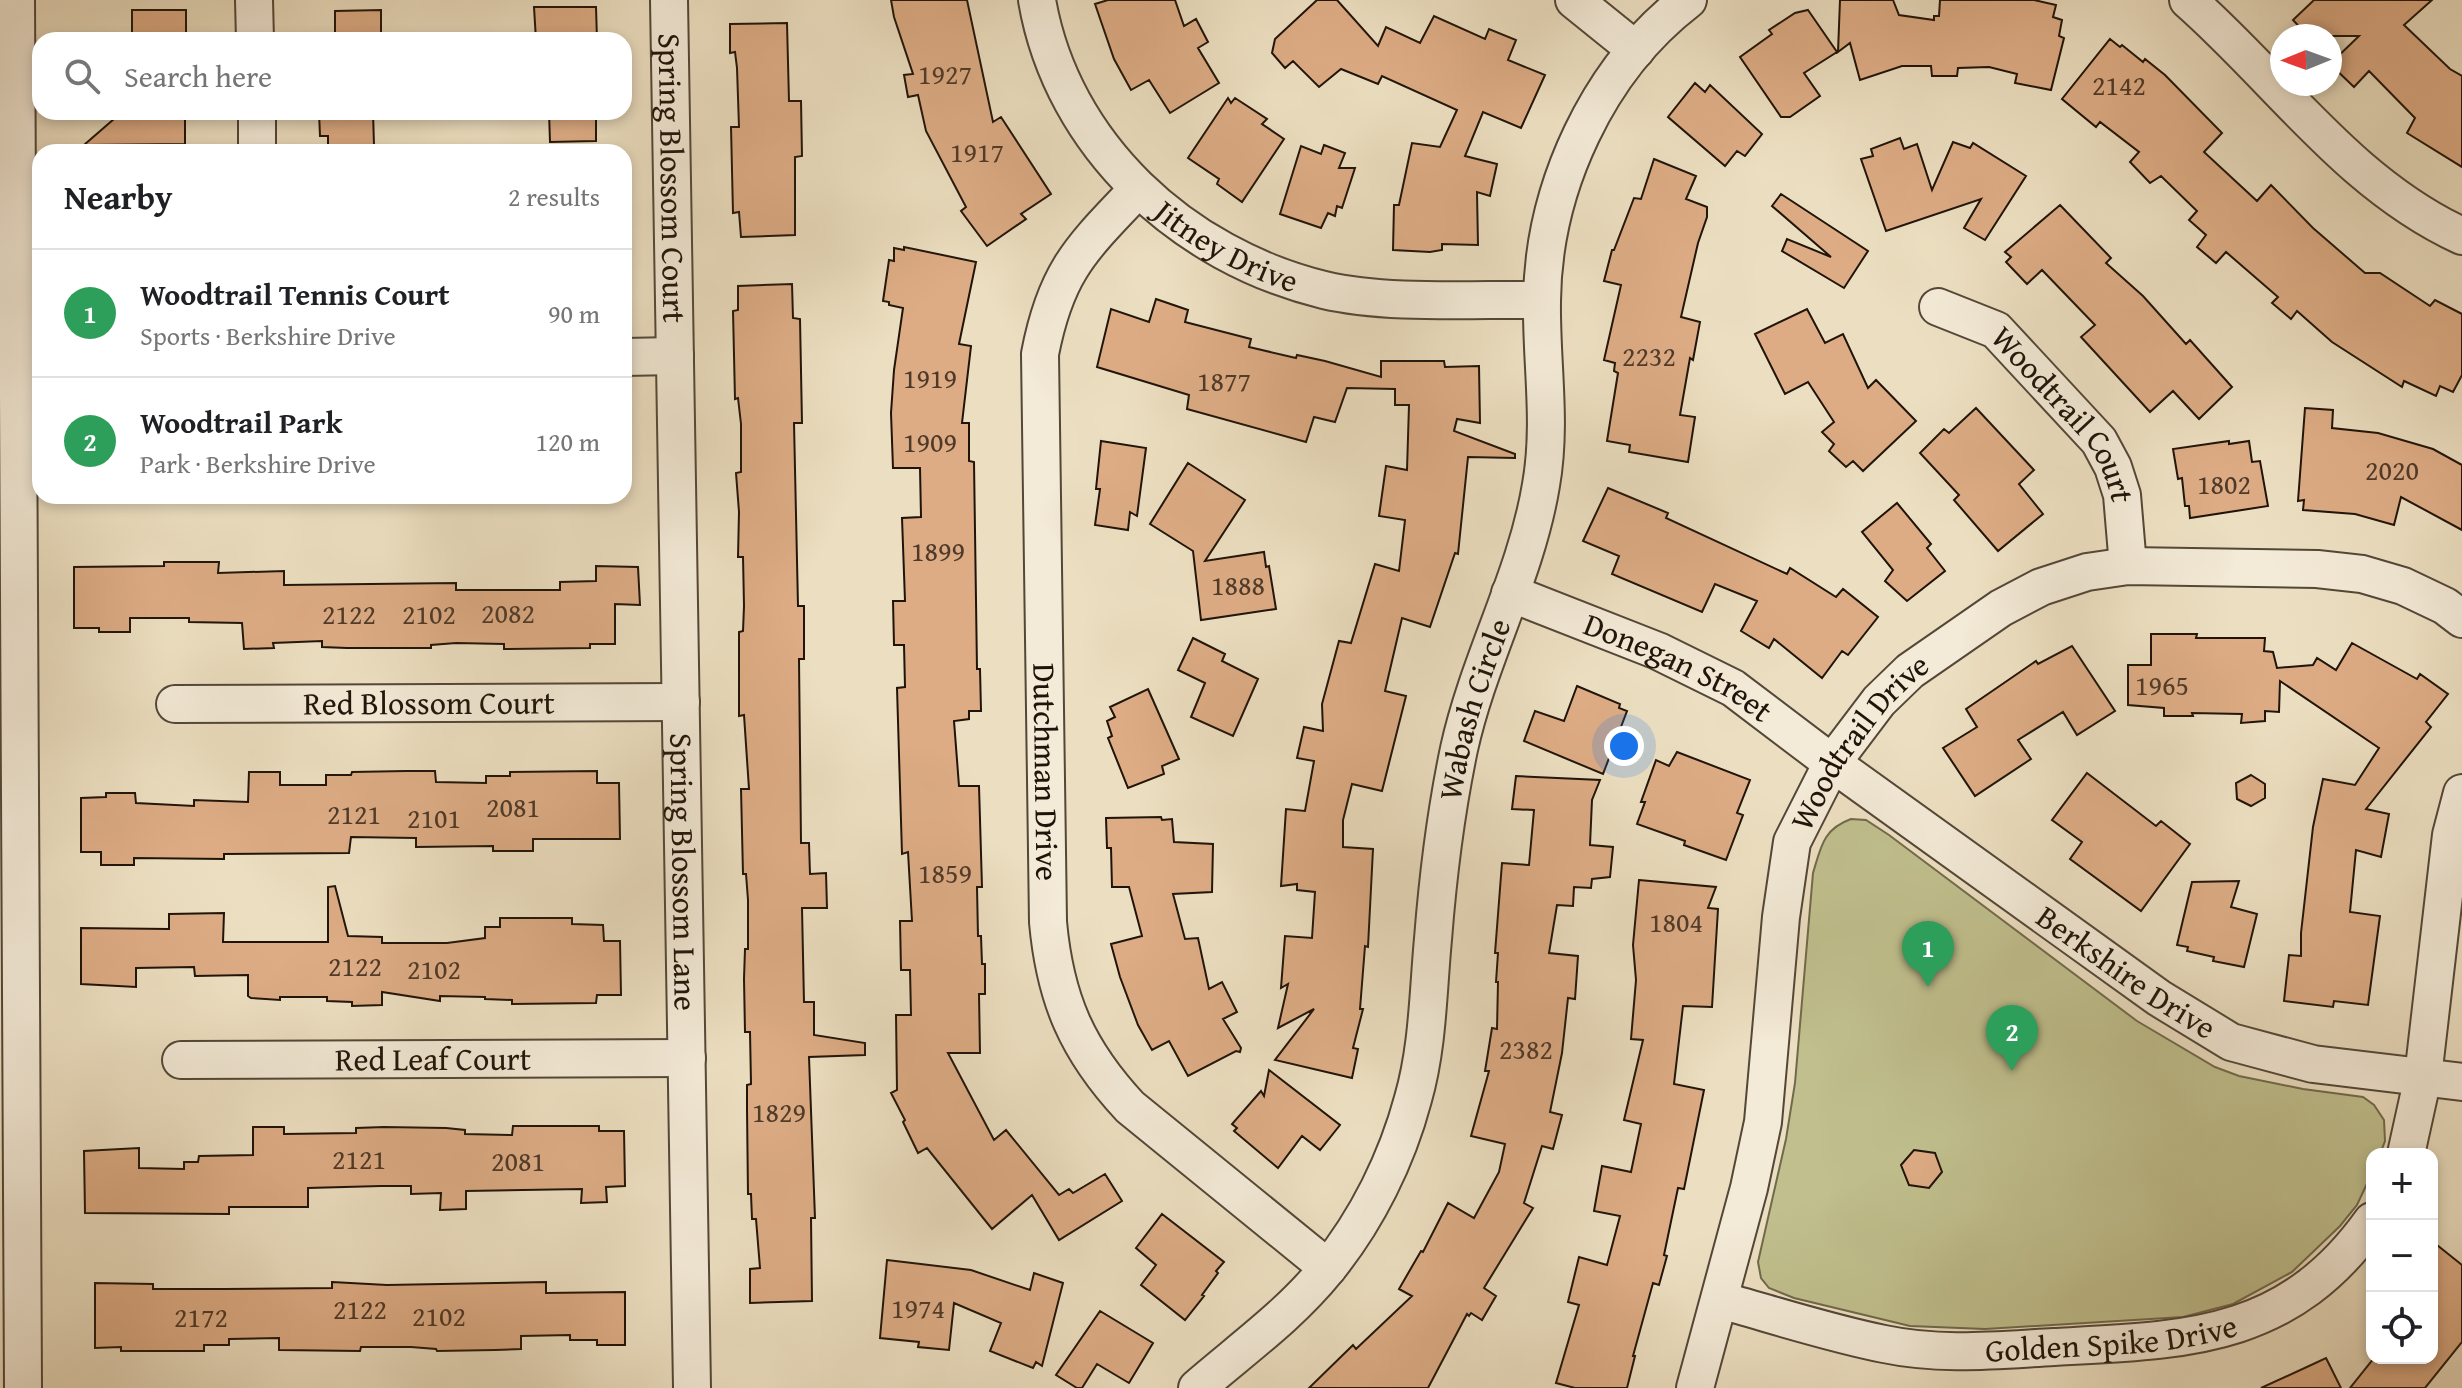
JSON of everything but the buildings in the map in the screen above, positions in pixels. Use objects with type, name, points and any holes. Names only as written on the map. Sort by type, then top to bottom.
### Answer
[{"type":"street","points":[[16,0],[29,363],[23,1388]]},
{"type":"street","points":[[254,0],[255,32]]},
{"type":"street","name":"Spring Blossom Court","points":[[669,0],[675,356]]},
{"type":"street","name":"Jitney Drive","points":[[1037,0],[1053,57],[1072,100],[1099,144],[1138,189],[1178,224],[1224,253],[1273,275],[1326,290],[1385,298],[1542,300]]},
{"type":"street","points":[[1574,0],[1636,50]]},
{"type":"street","name":"Wabash Circle","points":[[1197,1388],[1278,1321],[1328,1268],[1371,1205],[1396,1152],[1414,1097],[1424,1045],[1436,894],[1455,771],[1483,665],[1529,539],[1541,484],[1548,422],[1542,300],[1546,249],[1556,199],[1578,141],[1605,92],[1636,50],[1688,0]]},
{"type":"street","points":[[2188,0],[2220,28],[2346,159],[2390,194],[2462,236]]},
{"type":"street","points":[[257,120],[257,144]]},
{"type":"street","name":"Dutchman Drive","points":[[1138,189],[1082,248],[1063,277],[1047,314],[1040,354],[1048,906],[1052,962],[1062,1000],[1080,1042],[1104,1079],[1130,1107],[1328,1268]]},
{"type":"street","name":"Woodtrail Court","points":[[1938,307],[1996,330],[2099,441],[2113,467],[2122,495],[2128,566]]},
{"type":"street","points":[[632,357],[675,356]]},
{"type":"street","name":"Spring Blossom Lane","points":[[675,356],[692,1388]]},
{"type":"street","name":"Woodtrail Drive","points":[[1695,1388],[1749,1188],[1763,1122],[1782,905],[1792,842],[1832,763],[1864,719],[1910,671],[2001,608],[2041,587],[2087,572],[2128,566],[2317,569],[2362,574],[2403,586],[2445,606],[2462,619]]},
{"type":"street","name":"Donegan Street","points":[[1510,593],[1658,651],[1733,688],[1832,763]]},
{"type":"street","name":"Red Blossom Court","points":[[175,704],[681,702]]},
{"type":"street","name":"Berkshire Drive","points":[[1832,763],[2159,998],[2231,1042],[2313,1064],[2462,1082]]},
{"type":"street","points":[[2407,1148],[2423,1077],[2451,835],[2462,793]]},
{"type":"street","name":"Red Leaf Court","points":[[181,1060],[687,1058]]},
{"type":"street","name":"Golden Spike Drive","points":[[1720,1300],[1884,1344],[1946,1353],[2179,1339],[2238,1325],[2291,1301],[2340,1260],[2366,1228]]},
{"type":"shaded area","points":[[1851,819],[1866,820],[1889,835],[2137,1021],[2215,1067],[2239,1076],[2303,1089],[2363,1097],[2374,1105],[2384,1120],[2385,1141],[2382,1148],[2366,1148],[2366,1186],[2357,1205],[2340,1226],[2292,1272],[2233,1304],[2183,1317],[1985,1329],[1910,1326],[1794,1298],[1769,1288],[1761,1278],[1758,1262],[1786,1139],[1795,1083],[1813,873],[1821,847],[1834,828]]},
{"type":"place","name":"Woodtrail Tennis Court","points":[[1928,987]]},
{"type":"place","name":"Woodtrail Park","points":[[2012,1071]]}]
